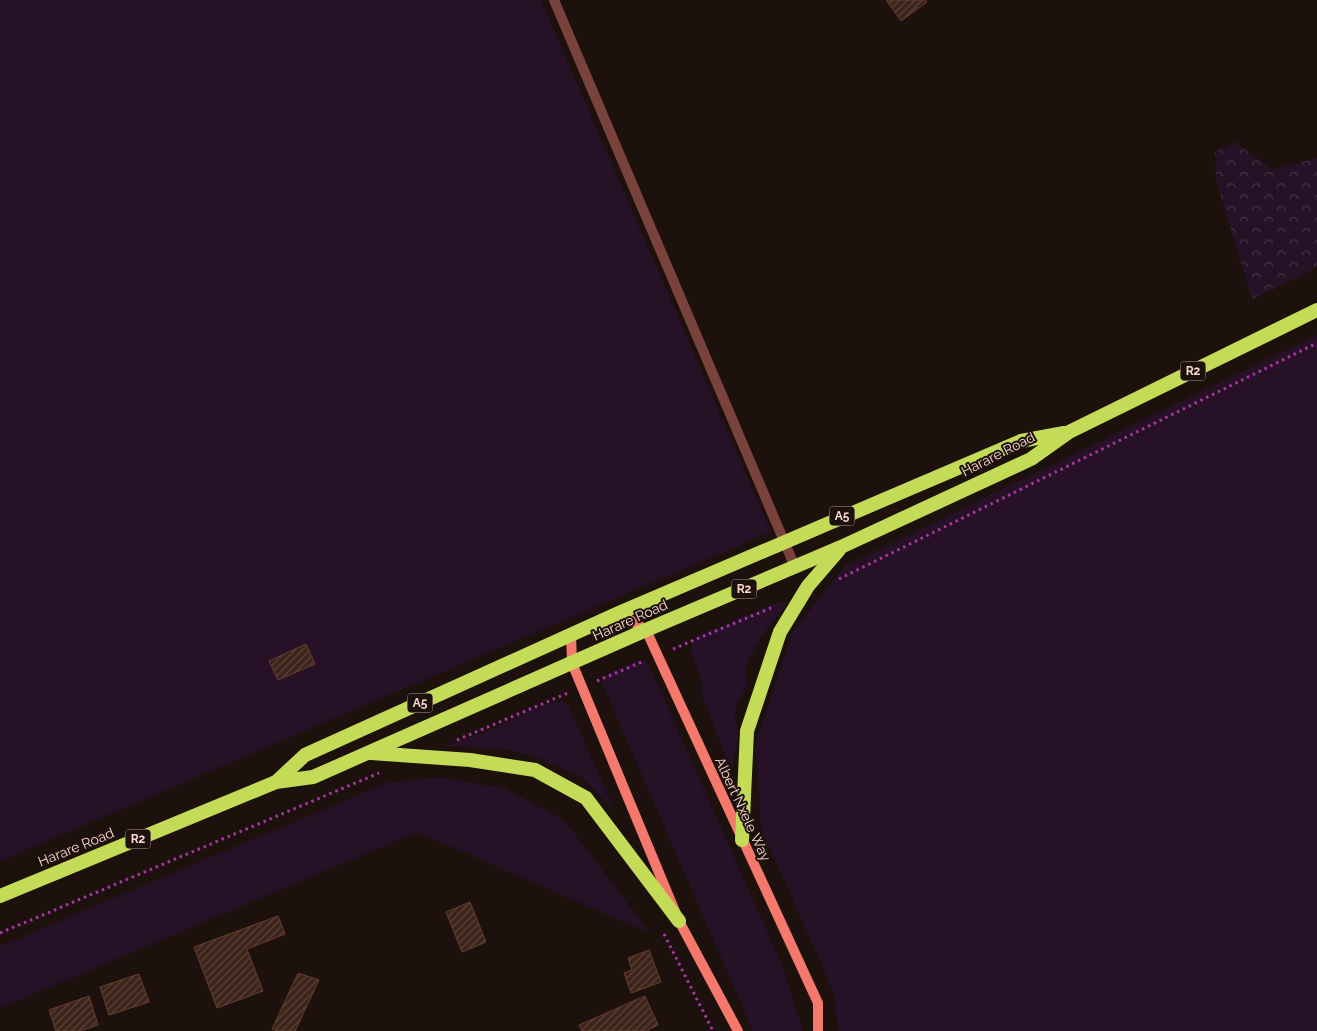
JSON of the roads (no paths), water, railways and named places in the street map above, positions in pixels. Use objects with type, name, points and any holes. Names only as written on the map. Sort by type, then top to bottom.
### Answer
[{"type":"highway","name":"R2","points":[[1069,432],[1317,310]]},
{"type":"highway","name":"Harare Road","points":[[276,782],[305,755],[619,613],[1021,441],[1069,432]]},
{"type":"highway","name":"Harare Road","points":[[0,896],[276,782],[313,776],[368,753],[646,630],[841,547],[1031,459],[1069,432]]},
{"type":"highway","points":[[742,840],[747,731],[780,632],[808,586],[841,547]]},
{"type":"highway","points":[[368,753],[470,760],[535,770],[586,798],[679,921]]},
{"type":"main road","points":[[619,613],[646,630]]},
{"type":"main road","name":"Albert Nxele Way","points":[[646,630],[818,1003],[818,1031]]},
{"type":"main road","points":[[571,635],[572,663],[679,921],[738,1031]]},
{"type":"lane","points":[[554,0],[795,567]]}]
